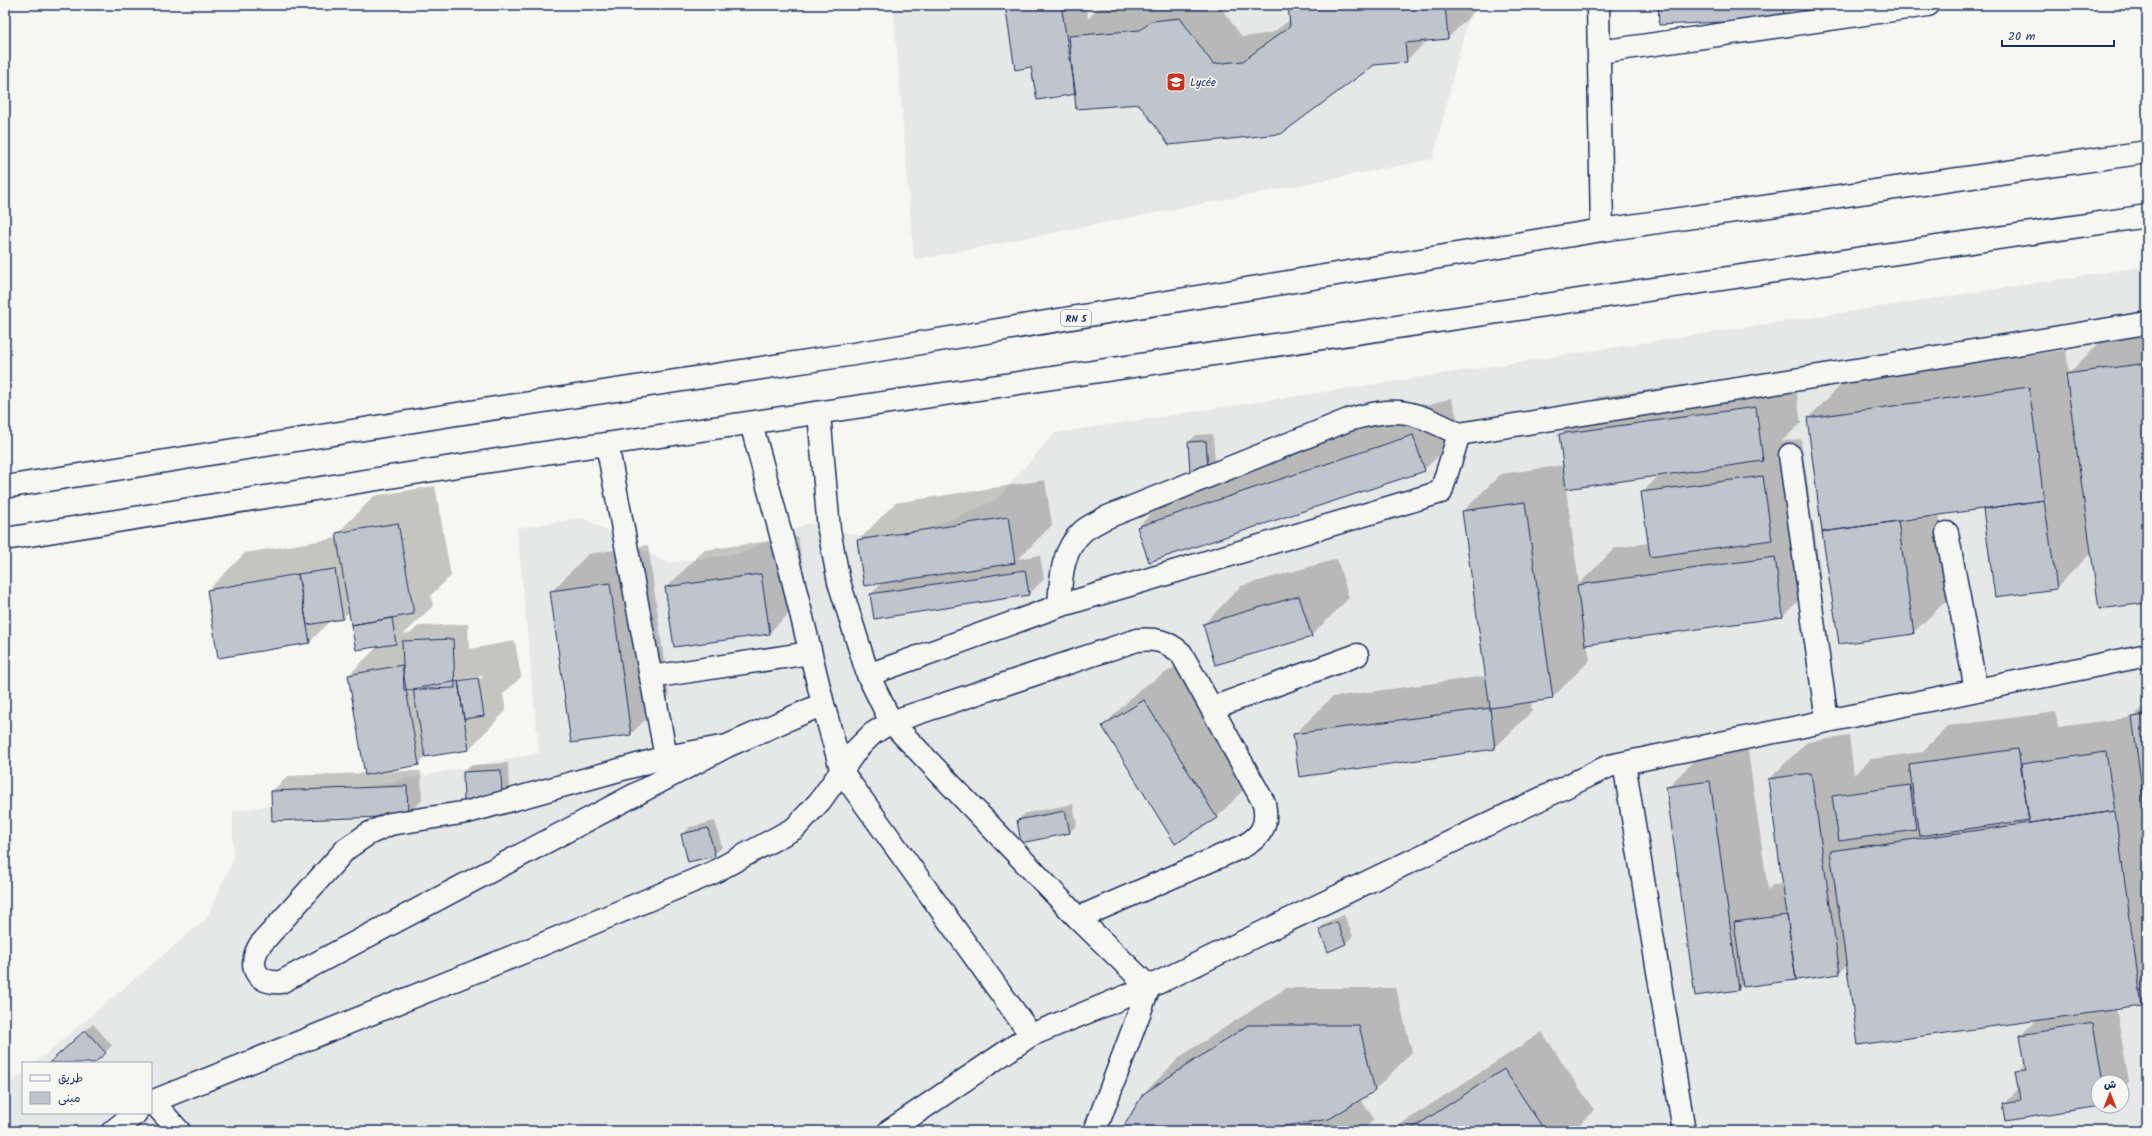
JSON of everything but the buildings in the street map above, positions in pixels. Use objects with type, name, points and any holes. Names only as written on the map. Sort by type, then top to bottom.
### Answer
[{"type":"main road","points":[[1598,5],[1602,230]]},
{"type":"main road","points":[[1599,52],[1928,5]]},
{"type":"main road","name":"RN 5","points":[[5,487],[449,415],[854,354],[1602,230],[2147,152]]},
{"type":"main road","points":[[5,539],[607,444],[2147,216]]},
{"type":"main road","points":[[1059,606],[1062,568],[1070,548],[1084,531],[1104,518],[1348,420],[1374,413],[1398,412],[1420,415],[1458,434],[2147,323]]},
{"type":"main road","points":[[819,413],[829,530],[837,574],[868,675],[891,722],[1078,918],[1149,988]]},
{"type":"main road","points":[[751,423],[791,572],[823,704],[842,772],[1031,1035]]},
{"type":"main road","points":[[868,675],[1059,606],[1442,492],[1458,434]]},
{"type":"main road","points":[[607,444],[666,757]]},
{"type":"main road","points":[[1790,455],[1826,721]]},
{"type":"main road","points":[[1947,533],[1976,690]]},
{"type":"main road","points":[[152,1104],[524,952],[712,873],[795,828],[820,801],[857,749],[872,734],[891,722],[1137,640],[1149,638],[1161,640],[1172,645],[1181,653],[1264,803],[1266,816],[1263,829],[1255,839],[1244,846],[1078,918]]},
{"type":"main road","points":[[651,677],[810,653]]},
{"type":"main road","points":[[1212,708],[1357,655]]},
{"type":"main road","points":[[889,1131],[1031,1035],[1149,988],[1609,766],[2147,655]]},
{"type":"main road","points":[[727,746],[666,757],[468,812],[390,824],[368,834],[346,849],[260,945],[254,955],[253,967],[259,977],[270,983],[281,982],[727,746],[823,704]]},
{"type":"main road","points":[[1624,763],[1684,1131]]},
{"type":"main road","points":[[1095,1131],[1149,988]]},
{"type":"main road","points":[[152,1110],[179,1131]]},
{"type":"main road","points":[[113,1131],[136,1114]]},
{"type":"shaded area","name":"Lycée","points":[[893,5],[1471,5],[1433,159],[914,260]]},
{"type":"shaded area","points":[[2147,266],[2147,1120],[2121,1131],[5,1131],[5,1088],[22,1074],[22,1114],[152,1114],[152,1062],[36,1062],[206,919],[233,860],[233,812],[539,753],[517,528],[583,518],[668,563],[742,553],[808,523],[867,537],[924,530],[995,501],[1055,433]]},
{"type":"place","name":"Lycée","points":[[1176,82]]}]
